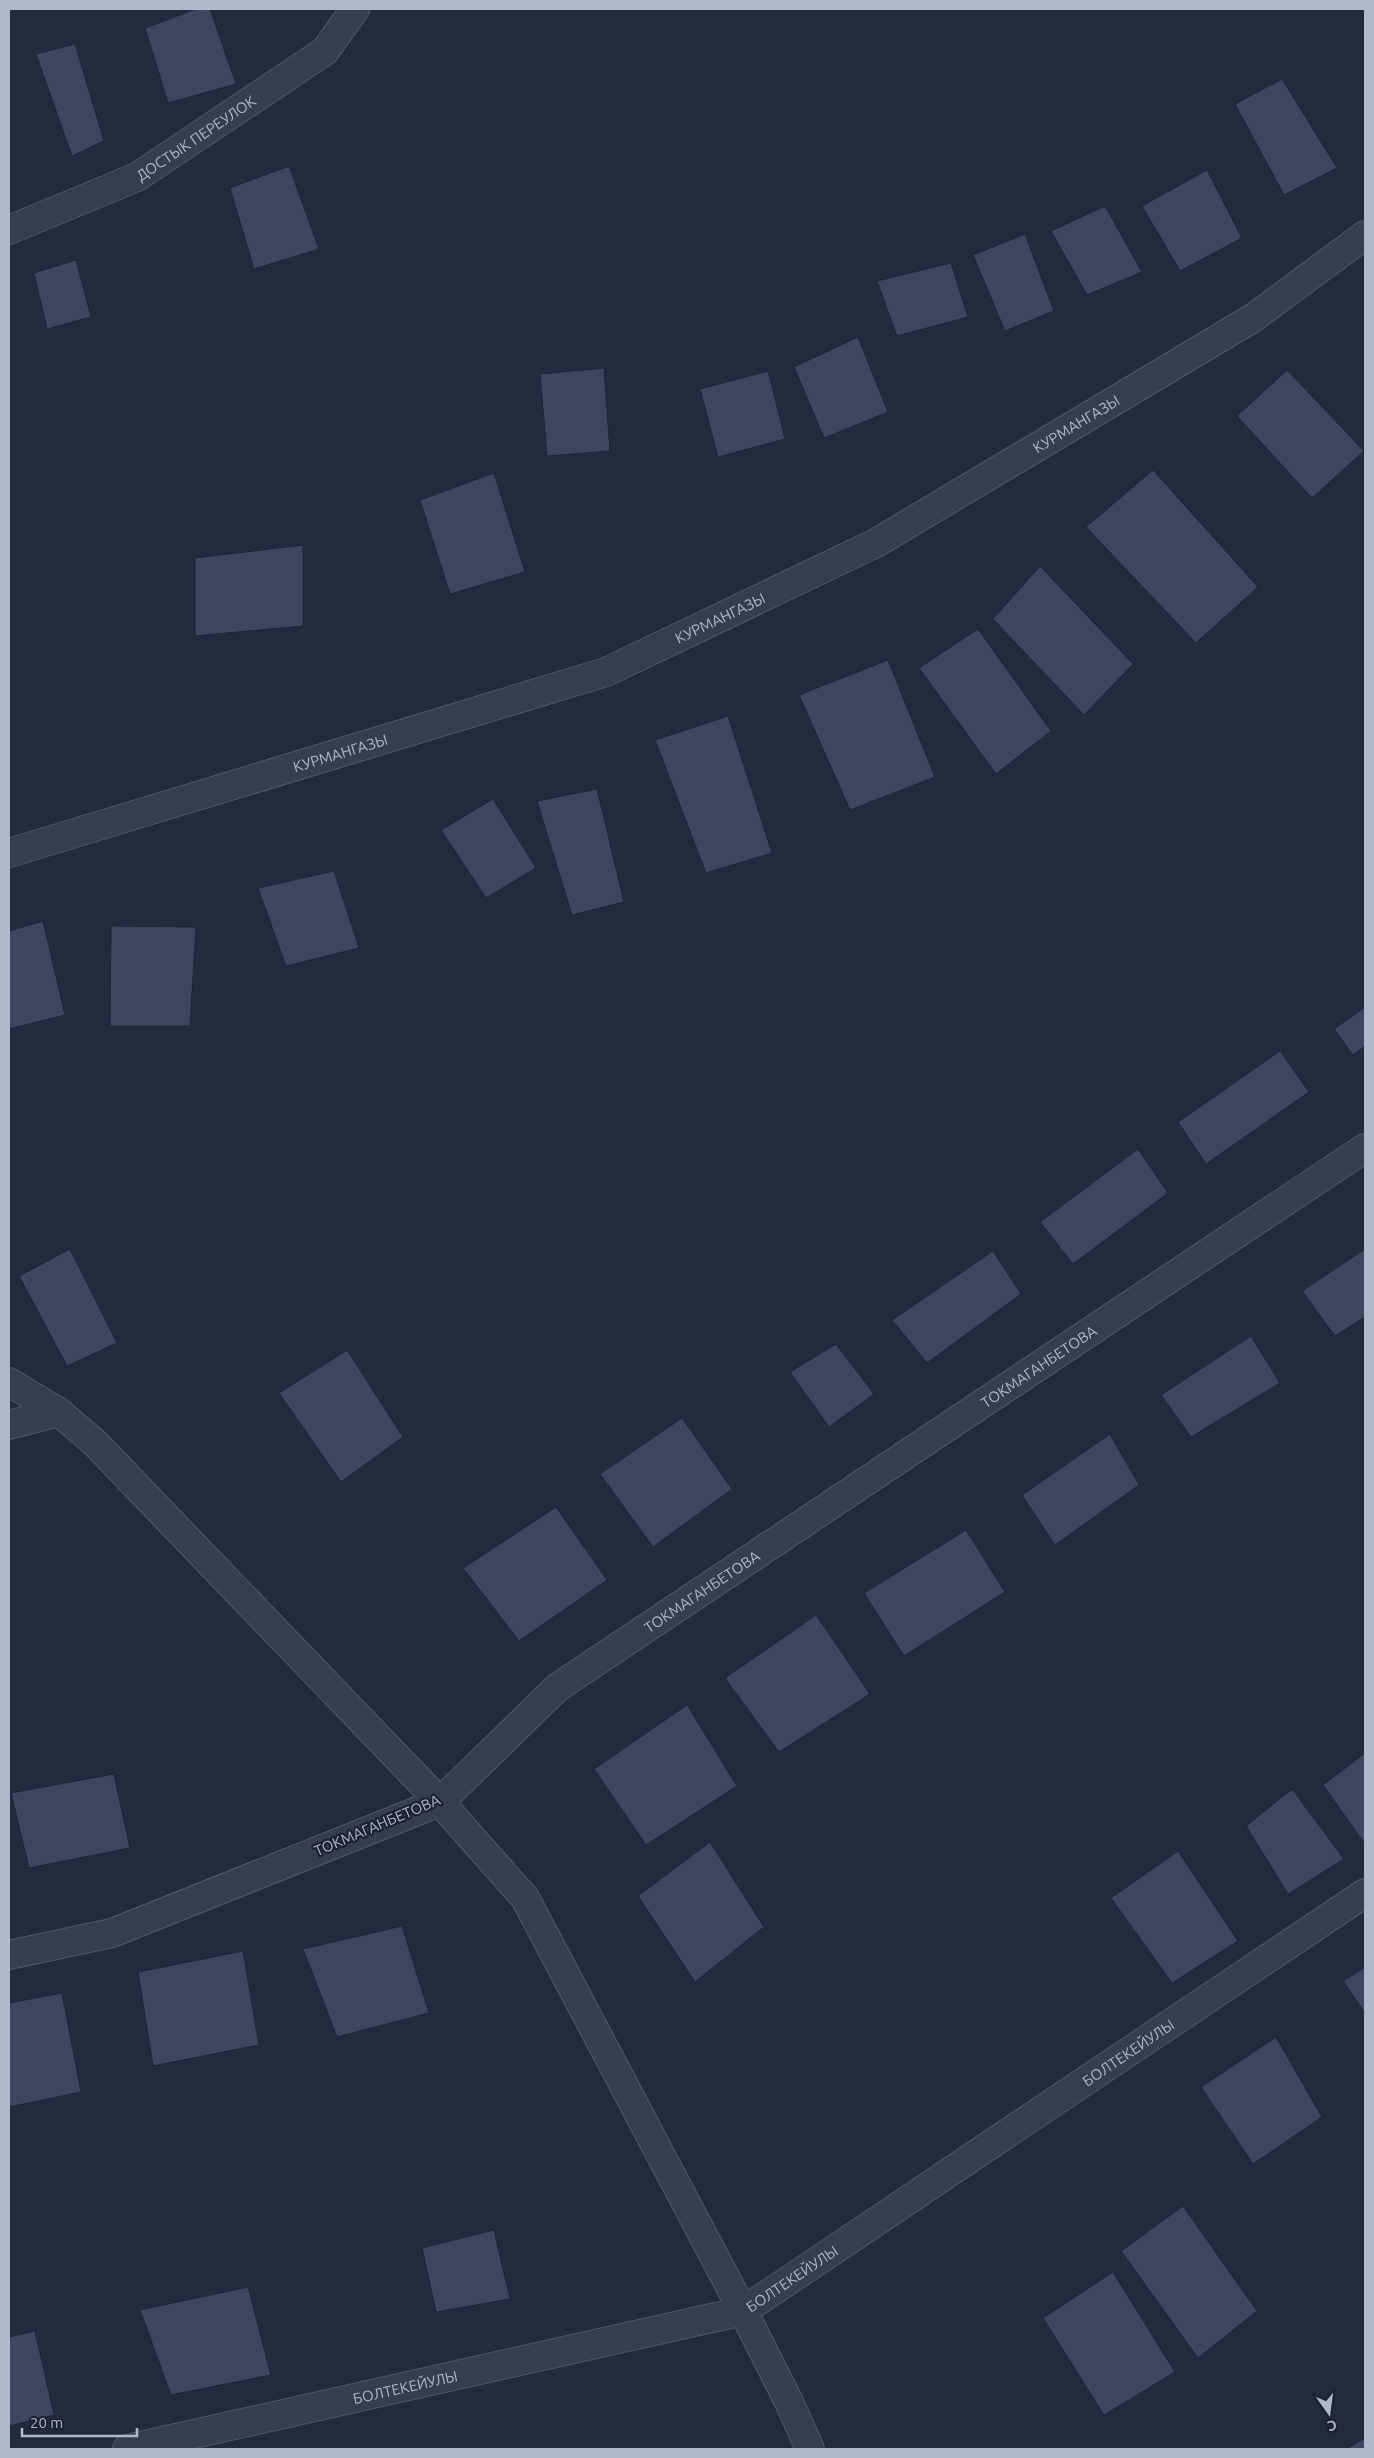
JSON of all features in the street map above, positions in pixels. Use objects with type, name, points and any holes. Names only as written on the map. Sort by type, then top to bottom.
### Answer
[{"type":"street","name":"ДОСТЫК ПЕРЕУЛОК","points":[[9,230],[138,176],[325,51],[355,9]]},
{"type":"street","name":"КУРМАНГАЗЫ","points":[[9,853],[606,672],[876,543],[1253,318],[1365,235]]},
{"type":"street","name":"ТОКМАГАНБЕТОВА","points":[[9,1955],[112,1933],[440,1802],[558,1687],[1365,1148]]},
{"type":"street","points":[[9,1382],[59,1412],[95,1443],[440,1802],[525,1898],[742,2311],[789,2402],[810,2449]]},
{"type":"street","points":[[9,1425],[59,1412]]},
{"type":"street","name":"БОЛТЕКЕЙУЛЫ","points":[[127,2449],[742,2311],[1365,1893]]},
{"type":"building","points":[[196,9],[210,9],[236,84],[168,103],[145,28]]},
{"type":"building","points":[[75,44],[104,141],[72,156],[36,54]]},
{"type":"building","points":[[1282,79],[1337,168],[1284,195],[1235,104]]},
{"type":"building","points":[[289,166],[319,249],[254,269],[230,188]]},
{"type":"building","points":[[1207,170],[1242,238],[1180,271],[1142,206]]},
{"type":"building","points":[[1105,206],[1142,272],[1087,295],[1051,231]]},
{"type":"building","points":[[1025,234],[1054,311],[1005,331],[973,255]]},
{"type":"building","points":[[76,260],[91,317],[47,329],[34,273]]},
{"type":"building","points":[[951,263],[968,317],[897,336],[877,281]]},
{"type":"building","points":[[858,337],[888,412],[824,438],[794,367]]},
{"type":"building","points":[[604,368],[610,451],[547,456],[540,374]]},
{"type":"building","points":[[1287,370],[1364,451],[1312,498],[1237,416]]},
{"type":"building","points":[[768,371],[785,439],[718,457],[700,389]]},
{"type":"building","points":[[1153,470],[1258,587],[1196,643],[1086,527]]},
{"type":"building","points":[[494,473],[525,572],[450,594],[420,500]]},
{"type":"building","points":[[303,545],[303,626],[195,636],[195,558]]},
{"type":"building","points":[[1040,566],[1133,664],[1084,715],[993,619]]},
{"type":"building","points":[[978,629],[1051,731],[996,774],[919,668]]},
{"type":"building","points":[[888,660],[935,777],[850,810],[799,695]]},
{"type":"building","points":[[728,716],[772,853],[706,873],[655,740]]},
{"type":"building","points":[[597,789],[624,902],[572,915],[537,801]]},
{"type":"building","points":[[493,799],[536,868],[486,898],[441,830]]},
{"type":"building","points":[[334,871],[359,948],[286,966],[258,888]]},
{"type":"building","points":[[43,921],[65,1015],[9,1029],[9,931]]},
{"type":"building","points":[[111,926],[196,927],[190,1026],[110,1026]]},
{"type":"building","points":[[1365,1007],[1365,1046],[1353,1055],[1334,1029]]},
{"type":"building","points":[[1280,1051],[1309,1092],[1206,1164],[1178,1122]]},
{"type":"building","points":[[1138,1149],[1168,1193],[1073,1264],[1040,1222]]},
{"type":"building","points":[[70,1249],[117,1343],[67,1366],[19,1276]]},
{"type":"building","points":[[1365,1249],[1365,1317],[1335,1336],[1302,1291]]},
{"type":"building","points":[[993,1251],[1021,1294],[927,1363],[892,1320]]},
{"type":"building","points":[[1251,1336],[1280,1383],[1191,1437],[1161,1395]]},
{"type":"building","points":[[836,1344],[874,1394],[829,1427],[790,1372]]},
{"type":"building","points":[[347,1350],[403,1437],[341,1482],[279,1393]]},
{"type":"building","points":[[682,1418],[732,1489],[653,1547],[600,1474]]},
{"type":"building","points":[[1110,1434],[1139,1485],[1055,1545],[1022,1495]]},
{"type":"building","points":[[556,1507],[607,1580],[519,1641],[463,1568]]},
{"type":"building","points":[[966,1530],[1005,1592],[904,1656],[864,1593]]},
{"type":"building","points":[[816,1615],[870,1694],[779,1752],[725,1678]]},
{"type":"building","points":[[687,1705],[737,1786],[646,1845],[594,1769]]},
{"type":"building","points":[[1365,1753],[1365,1844],[1323,1785]]},
{"type":"building","points":[[114,1774],[130,1848],[29,1868],[11,1793]]},
{"type":"building","points":[[1292,1789],[1344,1859],[1288,1894],[1246,1826]]},
{"type":"building","points":[[710,1842],[764,1927],[695,1982],[638,1896]]},
{"type":"building","points":[[1178,1851],[1238,1941],[1172,1983],[1111,1898]]},
{"type":"building","points":[[402,1926],[429,2013],[337,2037],[303,1949]]},
{"type":"building","points":[[243,1951],[259,2045],[153,2066],[138,1972]]},
{"type":"building","points":[[1365,1967],[1365,2013],[1343,1981]]},
{"type":"building","points":[[62,1993],[81,2092],[9,2107],[9,2003]]},
{"type":"building","points":[[1276,2037],[1322,2117],[1253,2164],[1201,2087]]},
{"type":"building","points":[[1183,2206],[1257,2311],[1198,2358],[1121,2251]]},
{"type":"building","points":[[494,2230],[510,2299],[436,2312],[422,2248]]},
{"type":"building","points":[[1113,2272],[1175,2372],[1104,2415],[1043,2318]]},
{"type":"building","points":[[248,2287],[271,2375],[171,2395],[140,2310]]},
{"type":"building","points":[[35,2331],[54,2415],[9,2426],[9,2337]]},
{"type":"building","points":[[1365,2438],[1365,2449],[1346,2449]]}]
